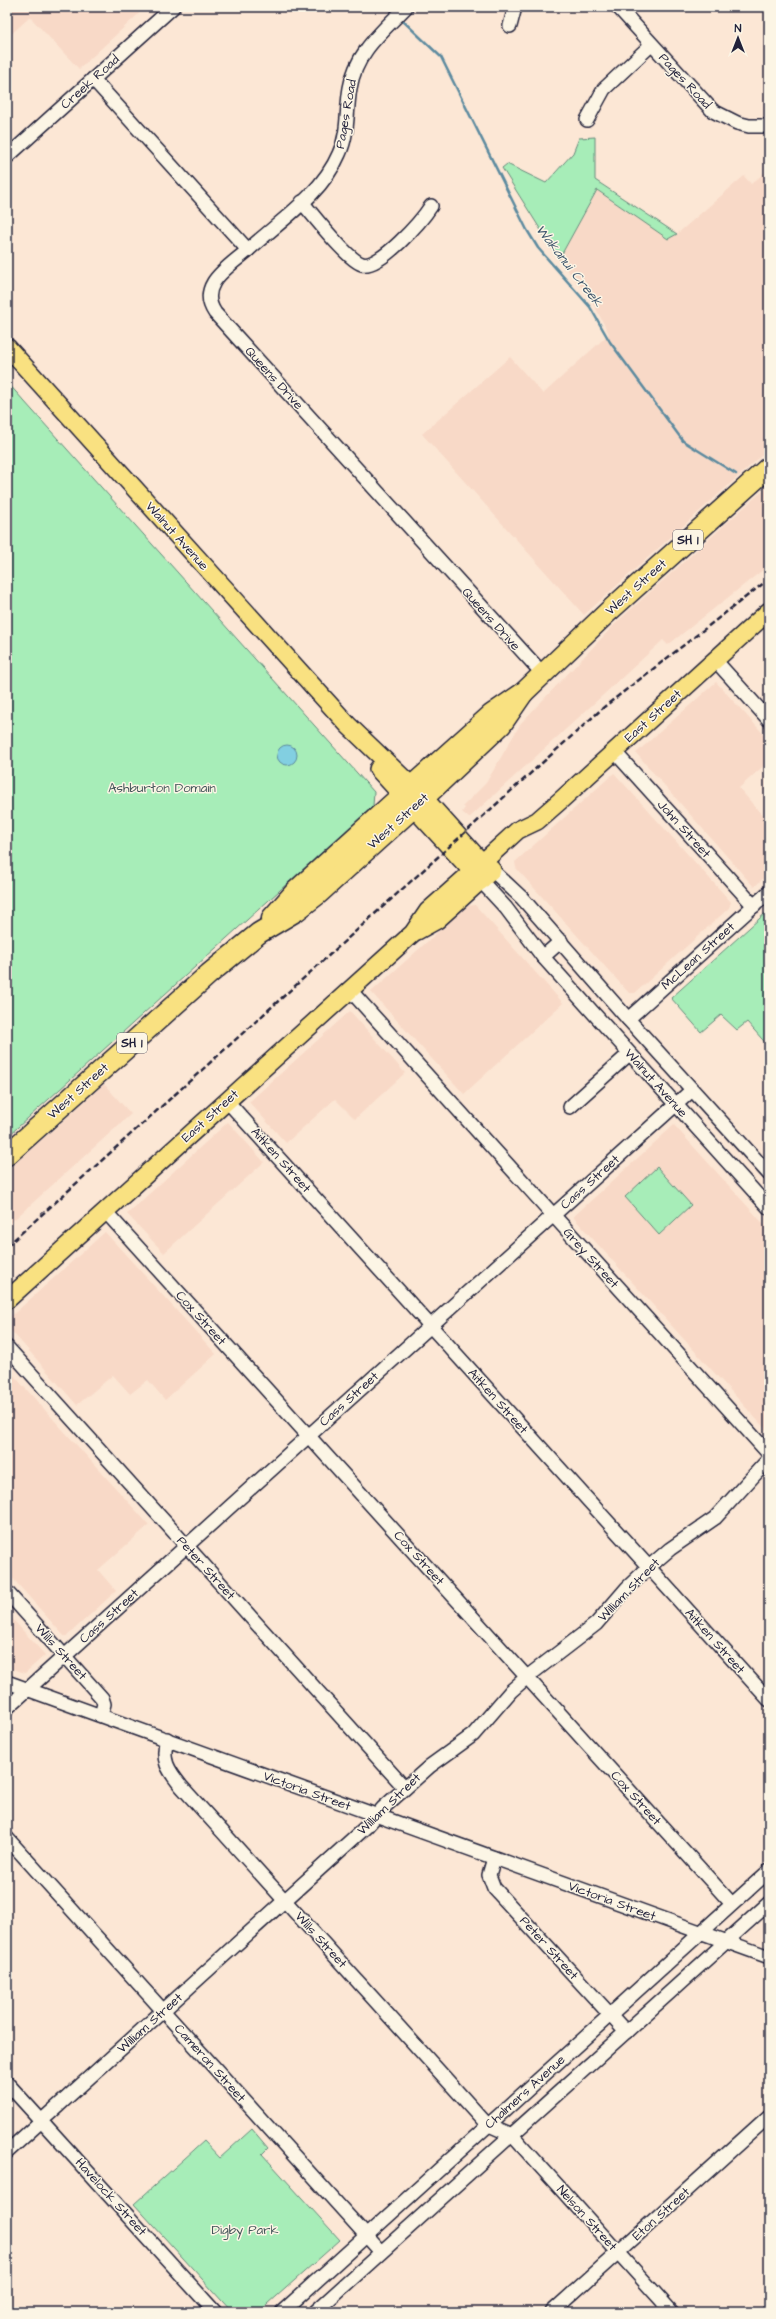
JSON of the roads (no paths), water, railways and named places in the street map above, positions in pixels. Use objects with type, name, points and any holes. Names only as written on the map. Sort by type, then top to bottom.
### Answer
[{"type":"highway","name":"West Street","points":[[7,1155],[209,974],[259,933],[296,911],[318,894],[491,715],[523,692],[769,467]]},
{"type":"main road","name":"Walnut Avenue","points":[[7,347],[413,797],[482,871]]},
{"type":"main road","name":"East Street","points":[[7,1300],[413,932],[437,920],[482,871],[525,837],[537,821],[769,611]]},
{"type":"street","name":"Creek Road","points":[[7,156],[173,7]]},
{"type":"street","points":[[510,26],[515,7]]},
{"type":"street","name":"Pages Road","points":[[618,7],[651,45],[713,111],[737,123],[749,126],[769,126]]},
{"type":"street","name":"Pages Road","points":[[248,250],[302,202],[324,180],[342,148],[346,132],[350,88],[358,62],[371,41],[400,13]]},
{"type":"street","points":[[587,120],[604,89],[651,45]]},
{"type":"street","points":[[94,79],[248,250]]},
{"type":"street","points":[[302,202],[347,252],[362,264],[368,264],[379,260],[420,223],[431,206]]},
{"type":"street","name":"Queens Drive","points":[[248,250],[210,285],[208,299],[215,313],[543,674]]},
{"type":"street","points":[[715,660],[769,720]]},
{"type":"street","name":"John Street","points":[[614,751],[754,906]]},
{"type":"street","name":"Walnut Avenue","points":[[482,871],[522,898],[628,1019],[769,1174]]},
{"type":"street","name":"Walnut Avenue","points":[[482,871],[506,908],[544,958],[769,1208]]},
{"type":"street","name":"McLean Street","points":[[628,1019],[769,892]]},
{"type":"street","points":[[544,958],[561,941]]},
{"type":"street","name":"Grey Street","points":[[350,990],[769,1454]]},
{"type":"street","points":[[570,1107],[629,1054]]},
{"type":"street","name":"Cass Street","points":[[7,1708],[692,1090]]},
{"type":"street","name":"Aitken Street","points":[[227,1101],[769,1700]]},
{"type":"street","name":"Cox Street","points":[[105,1211],[732,1904]]},
{"type":"street","name":"Peter Street","points":[[7,1347],[405,1788]]},
{"type":"street","name":"William Street","points":[[7,2152],[285,1901],[405,1788],[430,1766],[473,1735],[511,1691],[548,1659],[591,1629],[649,1567],[670,1549],[715,1518],[769,1459]]},
{"type":"street","name":"Wills Street","points":[[7,1592],[102,1698],[104,1707],[101,1715]]},
{"type":"street","name":"Victoria Street","points":[[7,1682],[769,1957]]},
{"type":"street","name":"Wills Street","points":[[167,1739],[164,1750],[165,1760],[171,1774],[285,1901],[493,2127]]},
{"type":"street","name":"Cameron Street","points":[[7,1838],[381,2252]]},
{"type":"street","name":"Peter Street","points":[[494,1858],[489,1875],[494,1888],[626,2032]]},
{"type":"street","name":"Chalmers Avenue","points":[[282,2312],[493,2127],[610,2015],[769,1872]]},
{"type":"street","name":"Chalmers Avenue","points":[[315,2312],[626,2032],[723,1941],[769,1903]]},
{"type":"street","name":"Havelock Street","points":[[7,2082],[215,2312]]},
{"type":"street","name":"Eton Street","points":[[552,2312],[769,2116]]},
{"type":"street","name":"Nelson Street","points":[[493,2127],[512,2135],[672,2312]]},
{"type":"water","points":[[283,745],[291,745],[297,751],[297,759],[291,765],[283,765],[277,759],[277,751]]},
{"type":"waterway","name":"Wakanui Creek","points":[[390,7],[395,12]]},
{"type":"waterway","name":"Wakanui Creek","points":[[400,18],[441,57],[527,230],[538,248],[590,307],[610,342],[683,441],[736,474]]},
{"type":"railway","points":[[7,1246],[604,707],[769,579]]},
{"type":"park label","name":"Ashburton Domain","points":[[162,788]]},
{"type":"park label","name":"Digby Park","points":[[245,2230]]}]
